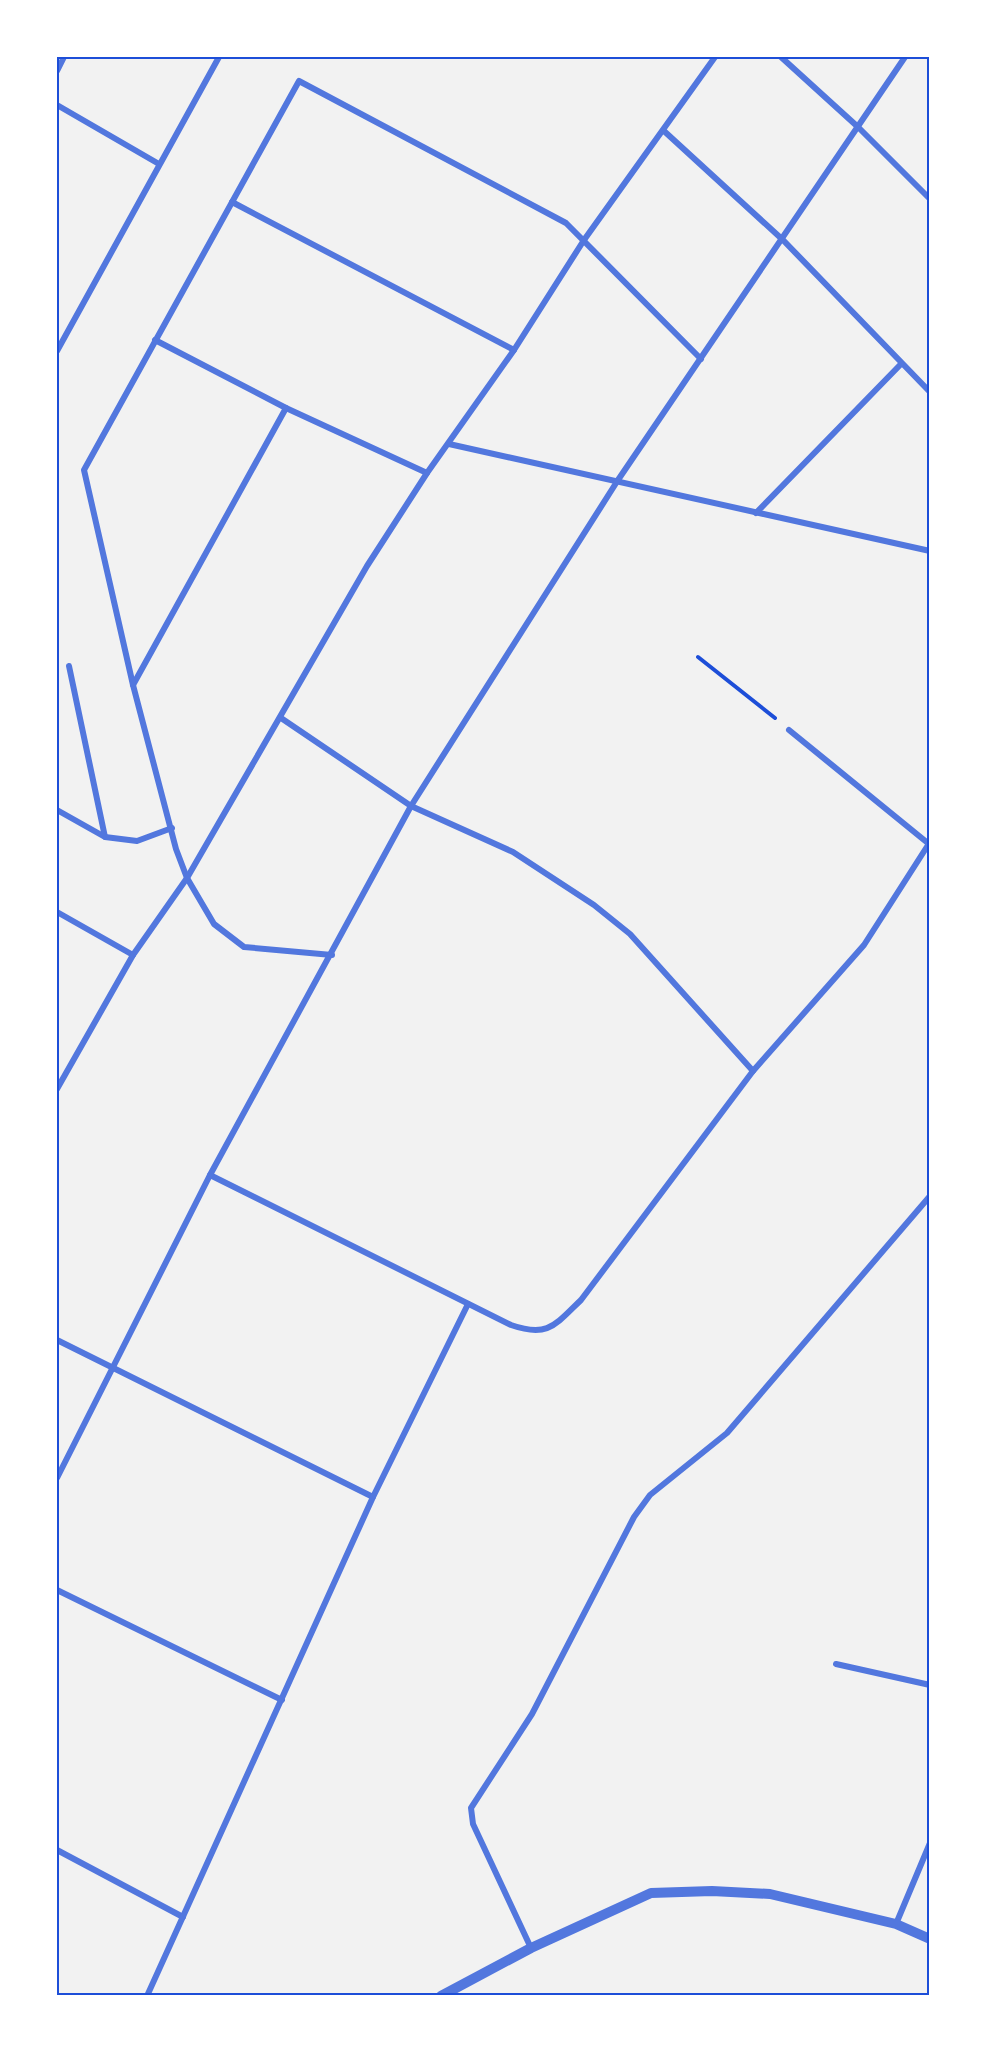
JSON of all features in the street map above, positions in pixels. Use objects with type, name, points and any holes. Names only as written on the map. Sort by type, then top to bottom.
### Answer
[{"type":"street","points":[[57,71],[64,57]]},
{"type":"street","points":[[57,351],[219,57]]},
{"type":"street","points":[[57,1089],[133,955],[187,878],[367,566],[427,473],[514,350],[584,240],[664,132],[715,57]]},
{"type":"street","points":[[781,57],[858,127],[930,199]]},
{"type":"street","points":[[57,1478],[210,1175],[332,955],[411,806],[618,480],[906,57]]},
{"type":"street","points":[[332,955],[244,947],[214,924],[187,878],[133,685],[84,470],[298,81],[566,223],[701,359]]},
{"type":"street","points":[[57,105],[159,164]]},
{"type":"street","points":[[664,132],[783,240],[930,392]]},
{"type":"street","points":[[232,202],[514,350]]},
{"type":"street","points":[[155,340],[286,408],[427,473]]},
{"type":"street","points":[[756,513],[902,364]]},
{"type":"street","points":[[133,685],[286,408]]},
{"type":"street","points":[[449,444],[930,550]]},
{"type":"street","points":[[69,666],[105,837]]},
{"type":"street","points":[[281,718],[411,806],[513,852],[594,905],[630,934],[753,1071]]},
{"type":"street","points":[[210,1175],[468,1304],[528,1331],[544,1331],[562,1318],[581,1300],[753,1071],[864,945],[929,843],[789,730]]},
{"type":"street","points":[[57,810],[105,837],[137,841],[172,828]]},
{"type":"street","points":[[57,912],[133,955]]},
{"type":"street","points":[[531,1948],[473,1824],[471,1808],[532,1714],[634,1517],[650,1495],[727,1433],[930,1196]]},
{"type":"street","points":[[147,1996],[373,1497],[468,1304]]},
{"type":"street","points":[[57,1340],[373,1497]]},
{"type":"street","points":[[57,1590],[282,1700]]},
{"type":"street","points":[[836,1664],[930,1685]]},
{"type":"street","points":[[896,1923],[930,1843]]},
{"type":"street","points":[[57,1850],[183,1917]]},
{"type":"street","points":[[441,1996],[531,1948],[651,1893],[712,1891],[770,1894],[896,1923],[930,1939]]},
{"type":"path","points":[[698,657],[789,730]]}]
